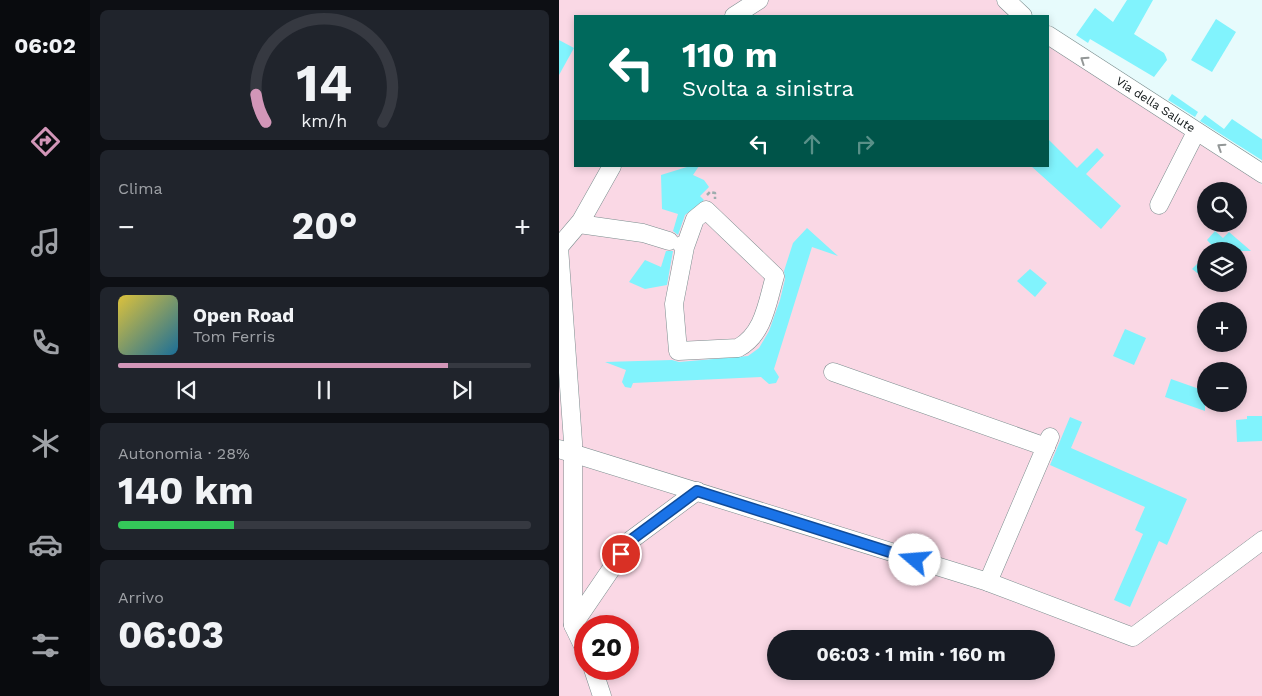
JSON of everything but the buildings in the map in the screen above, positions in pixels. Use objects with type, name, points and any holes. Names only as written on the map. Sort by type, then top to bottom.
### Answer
[{"type":"street","points":[[736,15],[759,0]]},
{"type":"street","points":[[1006,0],[1022,15]]},
{"type":"street","name":"Via della Salute","points":[[1049,37],[1262,174]]},
{"type":"street","points":[[1159,205],[1196,132]]},
{"type":"street","points":[[573,625],[559,247],[579,224],[611,167]]},
{"type":"street","points":[[705,210],[775,276],[760,326],[755,336],[747,344],[738,348],[679,351],[674,304],[679,244],[695,219],[705,210]]},
{"type":"street","points":[[579,224],[643,233],[679,244]]},
{"type":"street","points":[[833,372],[1048,442],[988,582]]},
{"type":"street","points":[[566,451],[988,582],[1133,637],[1262,540]]},
{"type":"street","points":[[573,625],[631,540],[697,491]]},
{"type":"street","points":[[597,680],[602,696]]},
{"type":"shaded area","points":[[559,0],[996,0],[1014,15],[574,15],[574,167],[1049,167],[1049,44],[1257,179],[1262,185],[1262,696],[559,696]]},
{"type":"route","points":[[621,554],[631,540],[697,491],[915,560]]}]
